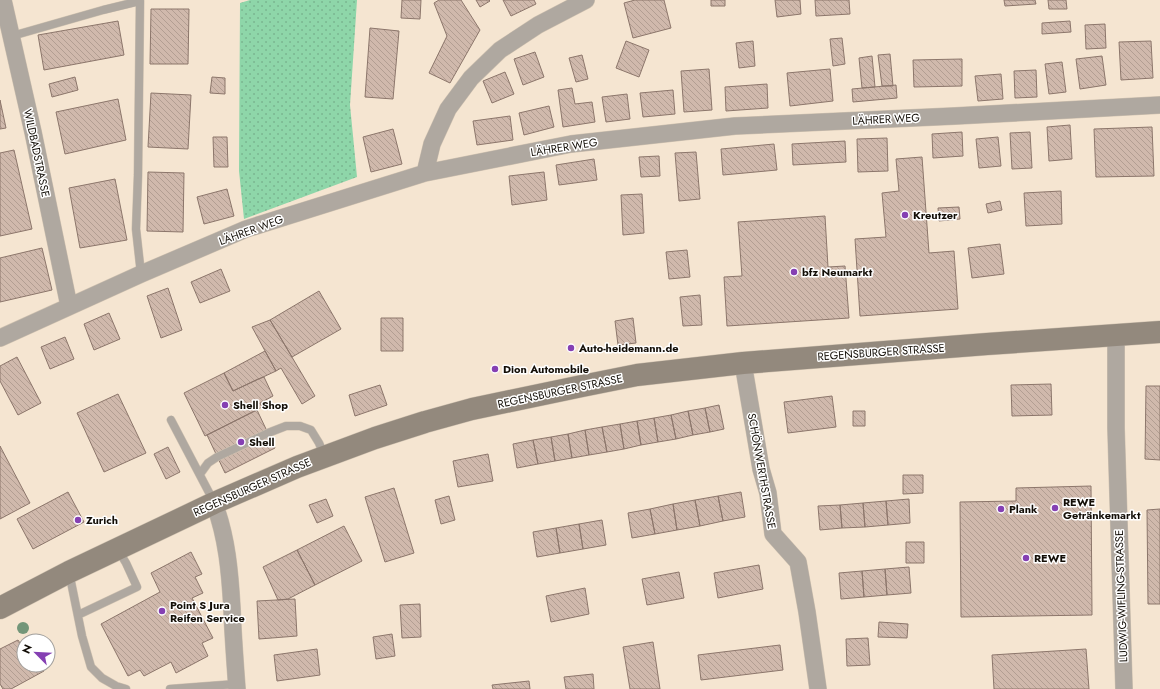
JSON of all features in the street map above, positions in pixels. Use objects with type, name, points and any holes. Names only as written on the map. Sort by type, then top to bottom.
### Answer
[{"type":"main road","name":"REGENSBURGER STRASSE","points":[[0,608],[70,572],[214,503],[297,467],[353,445],[425,422],[500,403],[637,376],[743,363],[1160,332]]},
{"type":"street","name":"WILDBADSTRASSE","points":[[3,0],[33,132],[69,306]]},
{"type":"street","points":[[425,174],[432,144],[448,109],[471,78],[500,50],[538,25],[586,0]]},
{"type":"street","name":"LÄHRER WEG","points":[[0,338],[141,274],[246,229],[425,174],[571,144],[735,126],[1160,105]]},
{"type":"street","name":"LUDWIG-WIFLING-STRASSE","points":[[1116,335],[1116,428],[1124,689]]},
{"type":"street","name":"SCHÖNWERTHSTRASSE","points":[[743,363],[761,469],[768,492],[773,534],[798,562],[818,689]]},
{"type":"street","points":[[214,503],[224,534],[229,571],[237,686]]},
{"type":"lane","points":[[12,36],[140,1],[136,229],[141,274]]},
{"type":"lane","points":[[171,420],[214,503]]},
{"type":"lane","points":[[200,474],[208,463],[217,456],[286,426],[300,426],[311,430],[319,443],[324,456]]},
{"type":"lane","points":[[78,615],[137,587],[118,550]]},
{"type":"lane","points":[[70,572],[82,636],[91,667],[102,678],[116,686],[126,689]]},
{"type":"lane","points":[[170,689],[237,686]]},
{"type":"green space","points":[[250,0],[357,0],[350,105],[357,177],[244,219],[239,171],[240,3]]},
{"type":"building","points":[[402,0],[421,0],[420,19],[401,18]]},
{"type":"building","points":[[439,0],[461,0],[480,30],[450,83],[429,73],[447,36],[434,3]]},
{"type":"building","points":[[476,0],[489,0],[490,1],[480,7]]},
{"type":"building","points":[[503,0],[534,0],[536,4],[511,16]]},
{"type":"building","points":[[635,0],[664,0],[671,28],[633,38],[624,3]]},
{"type":"building","points":[[711,0],[725,0],[725,6],[711,6]]},
{"type":"building","points":[[775,0],[800,0],[801,14],[777,17]]},
{"type":"building","points":[[815,0],[849,0],[850,14],[816,16]]},
{"type":"building","points":[[1004,0],[1035,0],[1036,4],[1005,6]]},
{"type":"building","points":[[1048,0],[1066,0],[1067,9],[1049,9]]},
{"type":"building","points":[[151,9],[189,9],[188,64],[150,64]]},
{"type":"building","points":[[118,21],[124,55],[44,70],[38,35]]},
{"type":"building","points":[[1070,21],[1071,32],[1042,34],[1042,23]]},
{"type":"building","points":[[1105,24],[1106,48],[1086,49],[1085,25]]},
{"type":"building","points":[[370,28],[399,31],[393,99],[365,97]]},
{"type":"building","points":[[842,38],[845,64],[833,66],[830,39]]},
{"type":"building","points":[[626,41],[649,50],[639,77],[616,68]]},
{"type":"building","points":[[753,41],[755,66],[739,68],[736,43]]},
{"type":"building","points":[[1151,41],[1153,78],[1121,80],[1119,42]]},
{"type":"building","points":[[535,52],[544,77],[523,85],[514,59]]},
{"type":"building","points":[[890,54],[893,86],[882,86],[878,55]]},
{"type":"building","points":[[582,55],[588,79],[576,82],[569,58]]},
{"type":"building","points":[[872,56],[875,87],[862,88],[859,58]]},
{"type":"building","points":[[1102,56],[1106,85],[1080,89],[1076,59]]},
{"type":"building","points":[[962,59],[962,86],[914,87],[913,60]]},
{"type":"building","points":[[1062,62],[1066,92],[1049,94],[1045,64]]},
{"type":"building","points":[[709,69],[712,110],[684,112],[681,71]]},
{"type":"building","points":[[830,69],[833,101],[790,106],[787,73]]},
{"type":"building","points":[[1036,70],[1037,97],[1015,98],[1014,71]]},
{"type":"building","points":[[505,72],[514,94],[492,103],[483,81]]},
{"type":"building","points":[[1001,74],[1003,99],[978,101],[975,76]]},
{"type":"building","points":[[75,77],[78,90],[52,97],[49,84]]},
{"type":"building","points":[[212,77],[225,78],[225,94],[210,93]]},
{"type":"building","points":[[767,84],[768,108],[726,111],[725,87]]},
{"type":"building","points":[[896,85],[897,98],[853,102],[852,89]]},
{"type":"building","points":[[572,88],[575,104],[592,102],[595,122],[563,127],[558,90]]},
{"type":"building","points":[[673,90],[675,114],[643,117],[640,93]]},
{"type":"building","points":[[151,93],[191,95],[188,149],[148,147]]},
{"type":"building","points":[[627,94],[630,119],[606,122],[602,97]]},
{"type":"building","points":[[118,99],[126,140],[65,154],[56,112]]},
{"type":"building","points":[[0,100],[6,128],[0,129]]},
{"type":"building","points":[[549,106],[554,127],[524,135],[519,113]]},
{"type":"building","points":[[510,116],[513,140],[477,145],[473,121]]},
{"type":"building","points":[[1070,125],[1072,159],[1049,161],[1047,127]]},
{"type":"building","points":[[1152,127],[1154,176],[1096,177],[1094,129]]},
{"type":"building","points":[[393,129],[402,164],[371,172],[363,137]]},
{"type":"building","points":[[962,132],[963,156],[933,158],[932,134]]},
{"type":"building","points":[[1030,132],[1032,168],[1012,169],[1010,133]]},
{"type":"building","points":[[213,137],[227,137],[228,167],[214,167]]},
{"type":"building","points":[[998,137],[1001,166],[979,168],[976,139]]},
{"type":"building","points":[[887,138],[888,171],[858,172],[857,139]]},
{"type":"building","points":[[845,141],[846,162],[793,165],[792,144]]},
{"type":"building","points":[[774,144],[777,170],[723,175],[721,149]]},
{"type":"building","points":[[14,150],[32,229],[0,236],[0,153]]},
{"type":"building","points":[[696,152],[700,199],[679,201],[675,153]]},
{"type":"building","points":[[659,156],[660,176],[641,177],[639,157]]},
{"type":"building","name":"Kreutzer","points":[[922,157],[929,253],[954,251],[958,309],[860,316],[855,239],[886,237],[882,193],[899,191],[896,159]]},
{"type":"building","points":[[594,159],[597,180],[559,185],[556,165]]},
{"type":"building","points":[[148,172],[184,173],[183,232],[147,231]]},
{"type":"building","points":[[544,172],[547,200],[512,205],[509,176]]},
{"type":"building","points":[[115,179],[127,240],[80,248],[69,188]]},
{"type":"building","points":[[227,189],[234,216],[204,224],[197,197]]},
{"type":"building","points":[[1061,191],[1062,224],[1026,226],[1024,193]]},
{"type":"building","points":[[642,194],[644,233],[623,235],[621,195]]},
{"type":"building","points":[[1000,201],[1002,210],[988,213],[986,204]]},
{"type":"building","points":[[959,207],[960,219],[939,221],[938,208]]},
{"type":"building","name":"bfz Neumarkt","points":[[825,216],[828,267],[845,266],[849,318],[727,326],[724,277],[742,276],[738,222]]},
{"type":"building","points":[[1000,244],[1004,274],[972,278],[968,248]]},
{"type":"building","points":[[42,248],[52,290],[0,302],[0,258]]},
{"type":"building","points":[[687,250],[690,277],[669,279],[666,252]]},
{"type":"building","points":[[221,269],[230,291],[200,303],[191,282]]},
{"type":"building","points":[[168,288],[182,330],[161,338],[147,296]]},
{"type":"building","points":[[319,291],[341,329],[292,357],[270,320]]},
{"type":"building","points":[[700,295],[702,325],[683,326],[680,297]]},
{"type":"building","points":[[109,313],[120,339],[94,350],[84,324]]},
{"type":"building","points":[[381,318],[403,318],[403,351],[381,351]]},
{"type":"building","points":[[633,318],[636,343],[618,345],[615,321]]},
{"type":"building","points":[[270,320],[315,396],[302,404],[281,368],[276,371],[252,327]]},
{"type":"building","points":[[65,337],[74,359],[50,369],[41,347]]},
{"type":"building","points":[[265,351],[276,371],[233,391],[224,373]]},
{"type":"building","points":[[17,357],[41,403],[18,415],[0,381],[0,366]]},
{"type":"building","name":"Shell Shop","points":[[224,373],[233,391],[264,377],[273,396],[260,403],[262,407],[205,436],[184,393]]},
{"type":"building","points":[[1051,384],[1052,415],[1012,416],[1011,385]]},
{"type":"building","points":[[380,385],[387,405],[355,416],[349,395]]},
{"type":"building","points":[[1146,386],[1160,386],[1160,460],[1145,459]]},
{"type":"building","points":[[118,394],[146,453],[104,472],[77,413]]},
{"type":"building","points":[[832,396],[836,427],[788,433],[784,402]]},
{"type":"building","points":[[719,405],[724,429],[710,432],[705,408]]},
{"type":"building","points":[[705,408],[710,432],[693,435],[688,411]]},
{"type":"building","name":"Shell","points":[[257,410],[275,448],[225,473],[207,435]]},
{"type":"building","points":[[688,411],[693,435],[676,439],[671,415]]},
{"type":"building","points":[[853,411],[865,411],[865,426],[853,426]]},
{"type":"building","points":[[671,415],[676,439],[658,442],[654,418]]},
{"type":"building","points":[[654,418],[658,442],[641,445],[637,421]]},
{"type":"building","points":[[637,421],[641,445],[624,449],[620,424]]},
{"type":"building","points":[[620,424],[624,449],[607,452],[602,427]]},
{"type":"building","points":[[602,427],[607,452],[589,455],[585,430]]},
{"type":"building","points":[[585,430],[589,455],[572,458],[568,434]]},
{"type":"building","points":[[568,434],[572,458],[555,461],[551,437]]},
{"type":"building","points":[[551,437],[555,461],[538,464],[533,440]]},
{"type":"building","points":[[533,440],[538,464],[517,468],[513,444]]},
{"type":"building","points":[[0,446],[30,503],[0,519]]},
{"type":"building","points":[[168,447],[180,472],[166,479],[154,454]]},
{"type":"building","points":[[488,454],[493,481],[458,487],[453,461]]},
{"type":"building","points":[[903,475],[923,475],[923,493],[903,494]]},
{"type":"building","name":"REWE","points":[[1091,486],[1092,615],[961,617],[960,502],[1016,501],[1016,488]]},
{"type":"building","points":[[394,488],[414,553],[385,562],[365,497]]},
{"type":"building","points":[[68,492],[84,522],[33,549],[17,519]]},
{"type":"building","points":[[741,492],[745,517],[723,521],[718,496]]},
{"type":"building","points":[[449,496],[455,520],[441,524],[435,500]]},
{"type":"building","points":[[718,496],[723,521],[700,526],[695,500]]},
{"type":"building","points":[[326,499],[333,516],[317,523],[309,505]]},
{"type":"building","points":[[909,499],[910,523],[888,525],[886,501]]},
{"type":"building","points":[[695,500],[700,526],[677,530],[673,504]]},
{"type":"building","points":[[886,501],[888,525],[865,527],[863,503]]},
{"type":"building","points":[[863,503],[865,527],[842,528],[840,505]]},
{"type":"building","points":[[673,504],[677,530],[655,534],[650,509]]},
{"type":"building","points":[[840,505],[842,528],[820,530],[818,506]]},
{"type":"building","points":[[650,509],[655,534],[632,538],[628,513]]},
{"type":"building","points":[[1160,509],[1160,604],[1148,604],[1147,510]]},
{"type":"building","points":[[602,520],[606,545],[583,549],[579,524]]},
{"type":"building","points":[[579,524],[583,549],[560,553],[556,528]]},
{"type":"building","points":[[344,526],[362,561],[315,585],[297,550]]},
{"type":"building","points":[[556,528],[560,553],[537,557],[533,532]]},
{"type":"building","points":[[906,542],[924,542],[924,563],[906,563]]},
{"type":"building","points":[[297,550],[315,585],[288,599],[278,600],[263,567]]},
{"type":"building","name":"Point S Jura Reifen Service","points":[[191,552],[202,574],[195,577],[203,593],[192,598],[213,638],[202,643],[208,656],[176,673],[171,662],[144,676],[140,670],[128,676],[101,624],[160,592],[151,573]]},
{"type":"building","points":[[759,565],[763,589],[718,598],[714,573]]},
{"type":"building","points":[[909,567],[911,593],[887,595],[885,569]]},
{"type":"building","points":[[885,569],[887,595],[864,597],[862,571]]},
{"type":"building","points":[[862,571],[864,597],[841,599],[839,573]]},
{"type":"building","points":[[679,572],[684,598],[647,605],[642,579]]},
{"type":"building","points":[[585,588],[589,614],[551,622],[546,596]]},
{"type":"building","points":[[295,599],[297,636],[259,639],[257,601]]},
{"type":"building","points":[[420,604],[421,637],[402,638],[400,605]]},
{"type":"building","points":[[879,622],[908,624],[907,638],[878,637]]},
{"type":"building","points":[[392,634],[395,656],[376,659],[373,637]]},
{"type":"building","points":[[868,638],[870,665],[847,666],[846,639]]},
{"type":"building","points":[[16,641],[16,673],[40,673],[11,689],[3,689],[0,684],[0,649]]},
{"type":"building","points":[[653,642],[660,689],[630,689],[623,647]]},
{"type":"building","points":[[780,645],[783,670],[701,680],[698,655]]},
{"type":"building","points":[[317,649],[320,675],[277,681],[274,655]]},
{"type":"building","points":[[1086,649],[1089,689],[994,689],[992,655]]},
{"type":"building","points":[[593,674],[594,689],[566,689],[564,677]]},
{"type":"building","points":[[529,681],[530,689],[493,689],[492,685]]},
{"type":"place","name":"Kreutzer","points":[[905,215]]},
{"type":"place","name":"bfz Neumarkt","points":[[794,272]]},
{"type":"place","name":"Auto-heidemann.de","points":[[571,348]]},
{"type":"place","name":"Dion Automobile","points":[[495,369]]},
{"type":"place","name":"Shell Shop","points":[[225,405]]},
{"type":"place","name":"Shell","points":[[241,442]]},
{"type":"place","name":"REWE Getränkemarkt","points":[[1055,508]]},
{"type":"place","name":"Plank","points":[[1001,509]]},
{"type":"place","name":"Zurich","points":[[78,520]]},
{"type":"place","name":"REWE","points":[[1026,558]]},
{"type":"place","name":"Point S Jura Reifen Service","points":[[162,611]]}]
